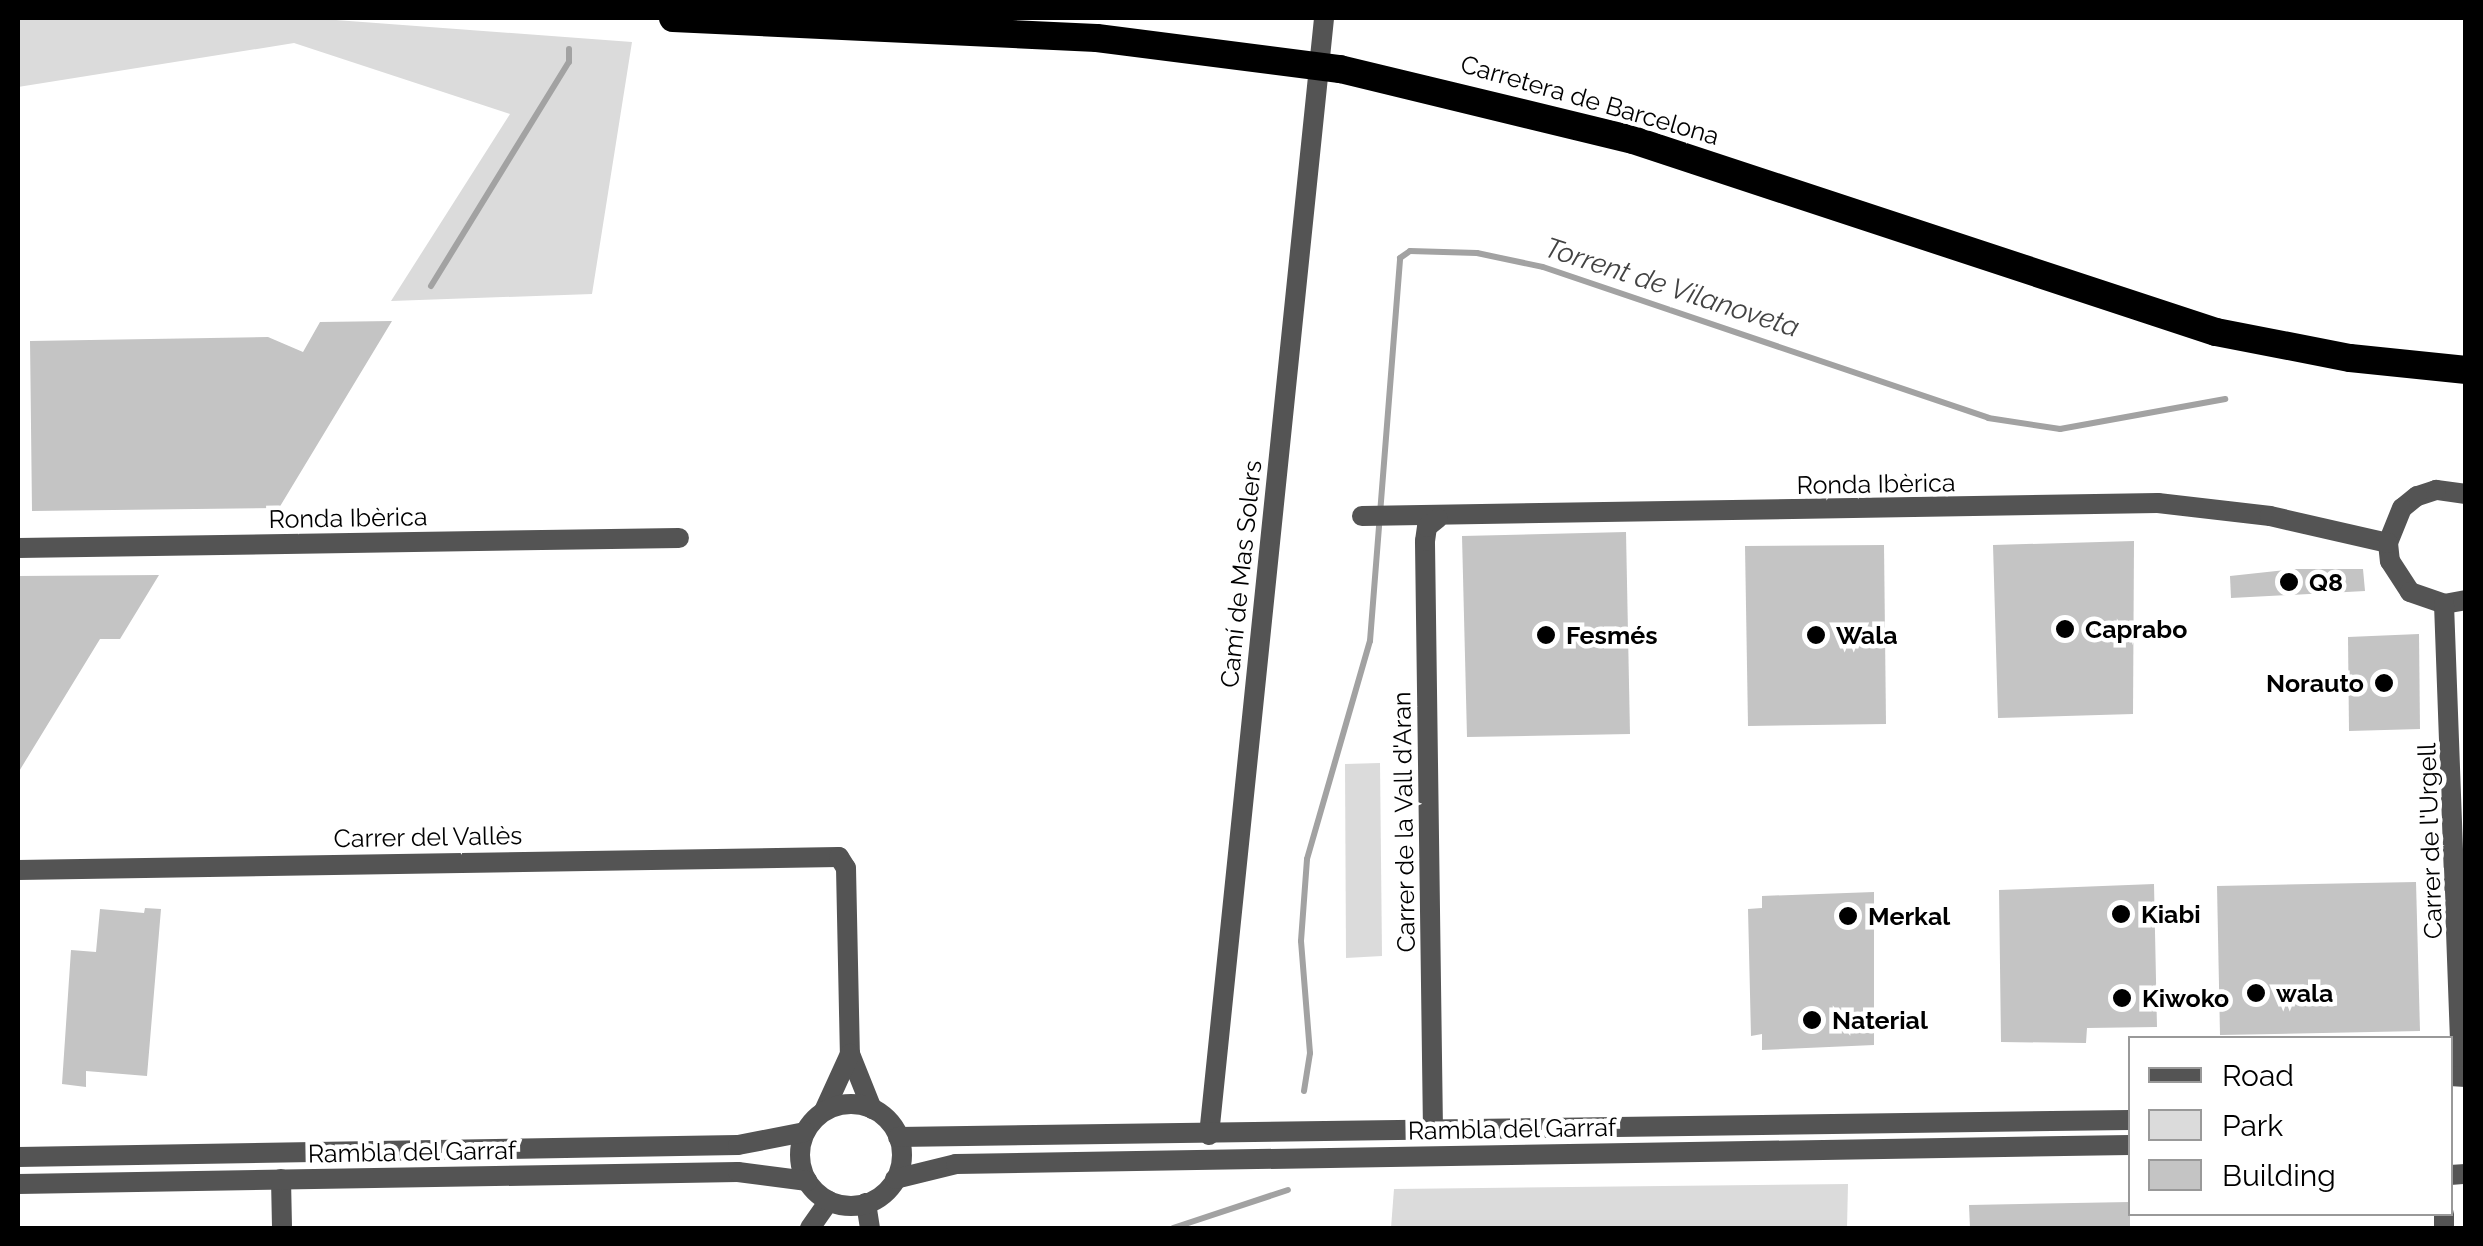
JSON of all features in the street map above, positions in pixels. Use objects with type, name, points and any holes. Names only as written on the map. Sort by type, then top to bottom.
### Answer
[{"type":"highway","name":"Carretera de Barcelona","points":[[673,18],[1097,38],[1340,69],[1632,140],[2216,332],[2350,358],[2466,370]]},
{"type":"street","name":"Camí de Mas Solers","points":[[1209,1135],[1324,18]]},
{"type":"street","points":[[2455,602],[2426,601],[2397,578],[2388,543],[2402,508],[2418,496],[2436,490],[2466,494]]},
{"type":"street","name":"Ronda Ibèrica","points":[[1362,516],[1438,518],[2158,504],[2270,516],[2388,543]]},
{"type":"street","name":"Carrer de la Vall d'Aran","points":[[1433,1131],[1425,541],[1427,527],[1438,518]]},
{"type":"street","name":"Ronda Ibèrica","points":[[18,548],[679,538]]},
{"type":"street","name":"Carrer de l'Urgell","points":[[2455,602],[2459,1076]]},
{"type":"street","name":"Carrer del Vallès","points":[[18,870],[840,857],[846,868],[850,1054]]},
{"type":"street","points":[[850,1054],[872,1109],[898,1136],[895,1179]]},
{"type":"street","points":[[850,1054],[824,1111],[805,1132],[800,1157],[808,1181],[829,1201],[866,1203],[870,1228]]},
{"type":"street","points":[[824,1111],[848,1104],[872,1109]]},
{"type":"street","name":"Rambla del Garraf","points":[[898,1136],[1311,1134],[2128,1120]]},
{"type":"street","name":"Rambla del Garraf","points":[[18,1157],[738,1145],[805,1132]]},
{"type":"street","name":"Rambla del Garraf","points":[[866,1203],[895,1179],[956,1164],[2128,1145]]},
{"type":"street","name":"Rambla del Garraf","points":[[18,1184],[738,1172],[808,1181]]},
{"type":"street","points":[[282,1179],[282,1228]]},
{"type":"street","points":[[810,1228],[829,1201]]},
{"type":"green space","points":[[18,18],[309,18],[632,42],[592,294],[391,301],[510,114],[294,43],[18,87]]},
{"type":"green space","points":[[1380,763],[1382,956],[1346,958],[1345,764]]},
{"type":"green space","points":[[1848,1184],[1847,1228],[1391,1228],[1394,1189]]},
{"type":"building","points":[[392,321],[279,508],[32,511],[30,341],[268,337],[303,352],[320,322]]},
{"type":"building","name":"Fesmés","points":[[1626,532],[1630,734],[1467,737],[1462,536]]},
{"type":"building","name":"Caprabo","points":[[2134,541],[2133,714],[1998,718],[1993,545]]},
{"type":"building","name":"Wala","points":[[1884,545],[1886,724],[1748,726],[1745,546]]},
{"type":"building","points":[[2296,569],[2363,569],[2365,591],[2231,598],[2230,576]]},
{"type":"building","points":[[159,575],[120,639],[100,639],[18,773],[18,576]]},
{"type":"building","name":"Norauto","points":[[2419,634],[2420,729],[2349,731],[2348,637]]},
{"type":"building","points":[[2416,882],[2420,1031],[2220,1035],[2217,886]]},
{"type":"building","points":[[2154,884],[2157,1027],[2087,1028],[2086,1043],[2001,1042],[1999,890]]},
{"type":"building","points":[[1874,892],[1874,1045],[1762,1050],[1762,1034],[1751,1036],[1748,909],[1762,908],[1762,896]]},
{"type":"building","points":[[145,908],[161,909],[147,1076],[86,1071],[86,1087],[62,1084],[71,950],[96,952],[100,909],[144,913]]},
{"type":"building","points":[[2128,1202],[2130,1228],[1970,1228],[1969,1205]]},
{"type":"waterway","points":[[431,286],[569,62],[569,49]]},
{"type":"waterway","name":"Torrent de Vilanoveta","points":[[1304,1091],[1310,1053],[1301,941],[1307,859],[1370,641],[1400,258],[1410,251],[1477,253],[1543,267],[1988,418],[2060,429],[2225,399]]},
{"type":"waterway","points":[[1173,1228],[1288,1190]]},
{"type":"place","name":"Q8","points":[[2289,582]]},
{"type":"place","name":"Caprabo","points":[[2065,629]]},
{"type":"place","name":"Fesmés","points":[[1546,635]]},
{"type":"place","name":"Wala","points":[[1816,635]]},
{"type":"place","name":"Norauto","points":[[2384,683]]},
{"type":"place","name":"Kiabi","points":[[2121,914]]},
{"type":"place","name":"Merkal","points":[[1848,916]]},
{"type":"place","name":"wala","points":[[2256,993]]},
{"type":"place","name":"Kiwoko","points":[[2122,998]]},
{"type":"place","name":"Naterial","points":[[1812,1020]]}]
